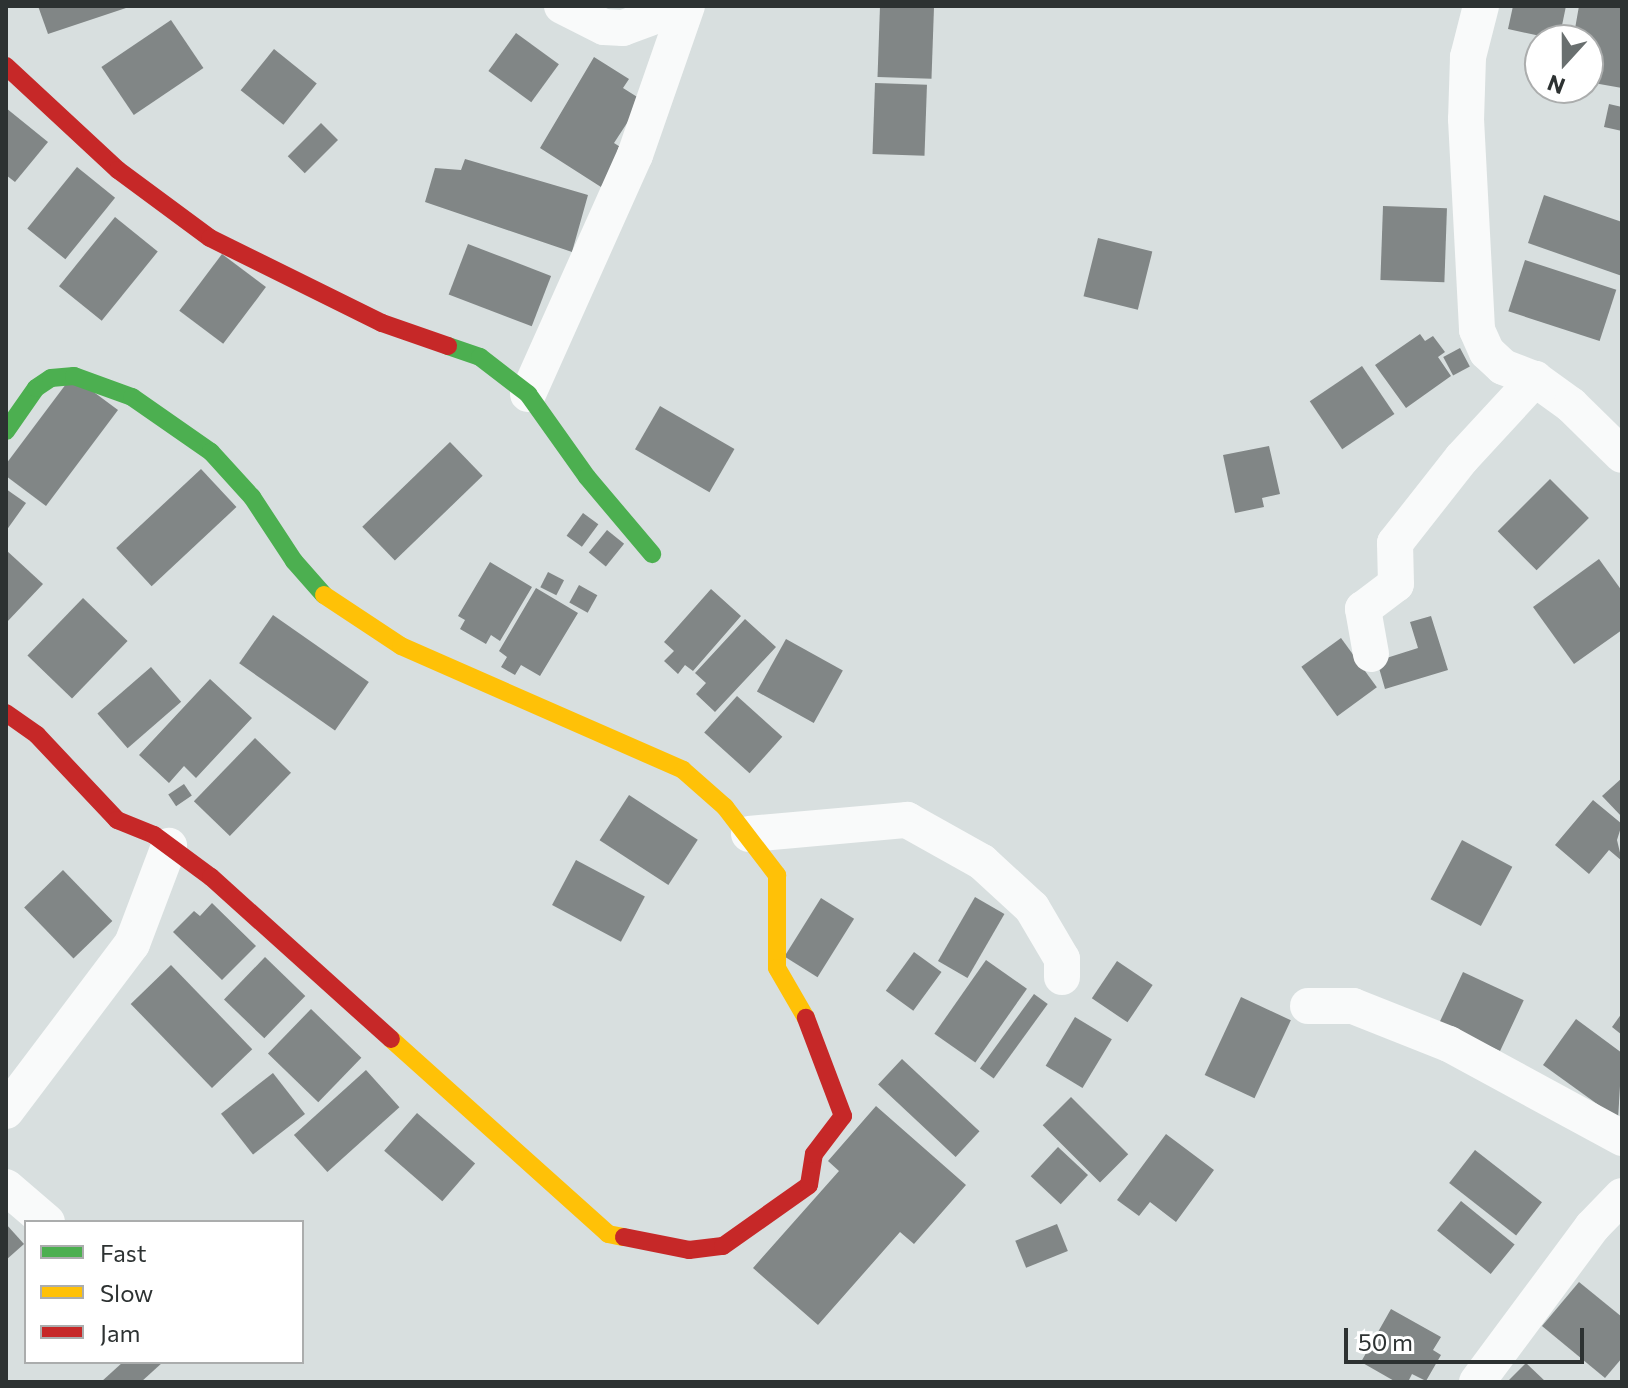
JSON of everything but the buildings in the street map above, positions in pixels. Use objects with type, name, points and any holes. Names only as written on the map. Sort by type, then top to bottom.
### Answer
[{"type":"street","points":[[562,6],[604,27],[623,28],[685,6]]},
{"type":"street","points":[[528,394],[635,155],[685,6]]},
{"type":"street","points":[[1481,6],[1468,57],[1466,119],[1477,330],[1487,352],[1503,367],[1535,379],[1571,405],[1622,455]]},
{"type":"street","points":[[6,66],[118,170],[210,238],[382,323],[480,357],[528,394],[587,477],[652,554]]},
{"type":"street","points":[[6,431],[36,388],[51,378],[74,376],[132,397],[211,452],[330,601],[401,646],[683,770],[749,834],[777,875],[777,968],[806,1018],[843,1116],[814,1154],[809,1185],[723,1246],[689,1250],[608,1234],[211,877],[169,846],[117,820],[37,735],[6,713]]},
{"type":"street","points":[[1371,654],[1363,609],[1396,584],[1395,543],[1535,379]]},
{"type":"street","points":[[749,834],[907,820],[982,862],[1032,908],[1062,959],[1062,977]]},
{"type":"street","points":[[6,1111],[132,944],[169,846]]},
{"type":"street","points":[[1308,1006],[1353,1006],[1449,1044],[1622,1138]]},
{"type":"street","points":[[6,1187],[45,1220]]},
{"type":"street","points":[[1477,1382],[1592,1227],[1622,1196]]},
{"type":"traffic: fast","points":[[448,346],[480,357],[528,394],[587,477],[652,554]]},
{"type":"traffic: fast","points":[[6,431],[36,388],[51,378],[74,376],[132,397],[211,452],[252,497],[294,561],[324,595]]},
{"type":"traffic: slow","points":[[324,595],[401,646],[683,770],[725,807],[777,875],[777,968],[806,1018]]},
{"type":"traffic: slow","points":[[391,1039],[608,1234],[624,1237]]},
{"type":"traffic: jam","points":[[6,66],[118,170],[210,238],[382,323],[448,346]]},
{"type":"traffic: jam","points":[[6,713],[37,735],[117,820],[154,835],[211,877],[391,1039]]},
{"type":"traffic: jam","points":[[624,1237],[689,1250],[723,1246],[809,1185],[814,1154],[843,1116],[806,1018]]}]
